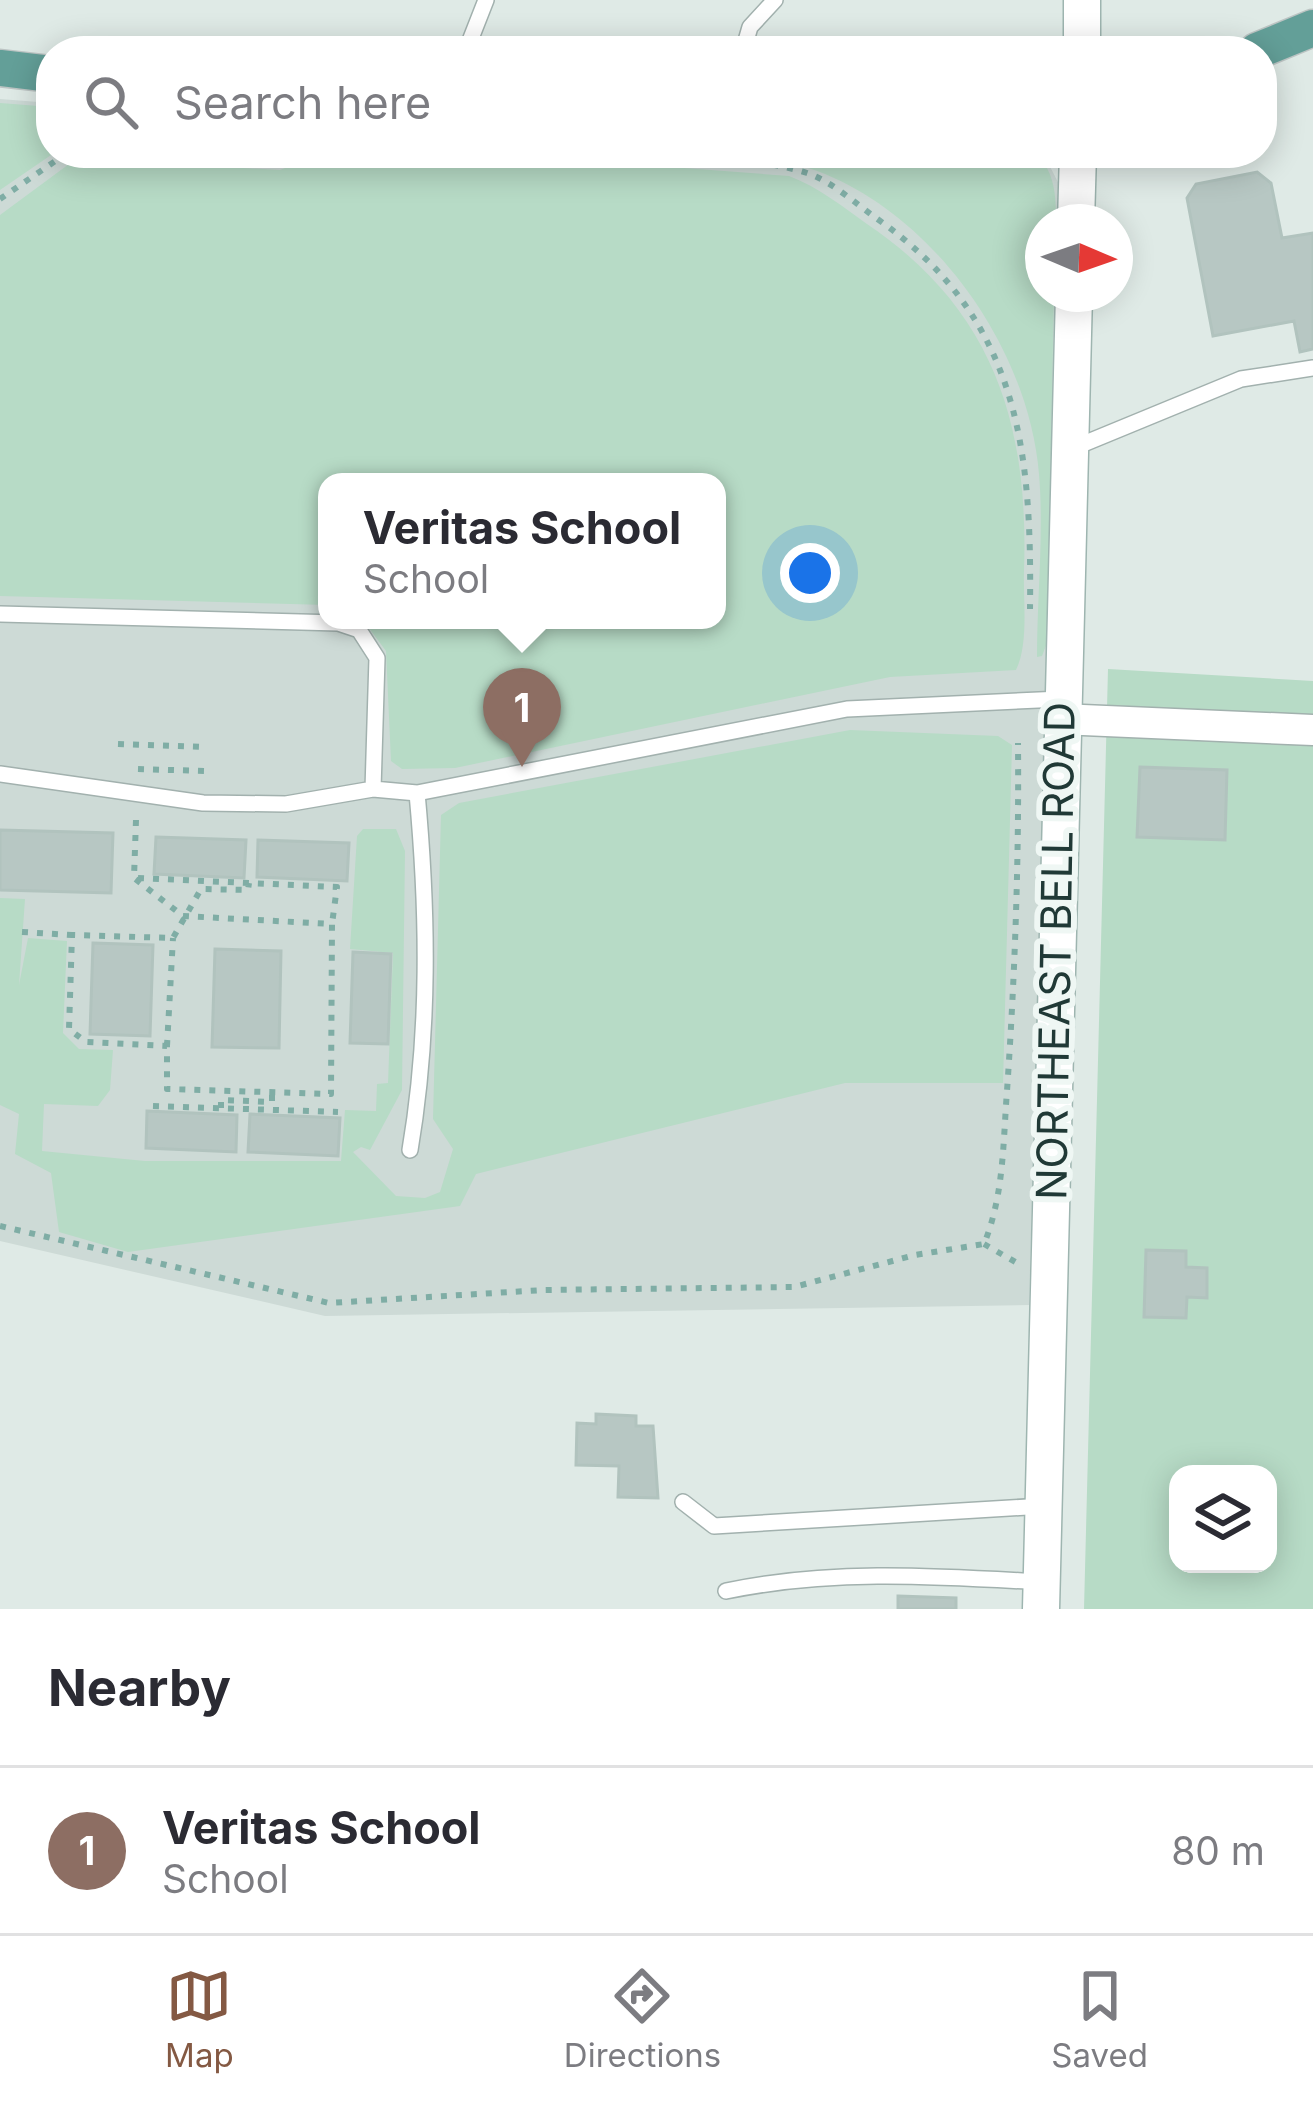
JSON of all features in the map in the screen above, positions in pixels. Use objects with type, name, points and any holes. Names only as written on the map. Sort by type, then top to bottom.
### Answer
[{"type":"main road","points":[[1082,0],[1082,36]]},
{"type":"main road","points":[[1277,43],[1313,28]]},
{"type":"main road","points":[[0,68],[36,72]]},
{"type":"main road","points":[[1077,204],[1078,168]]},
{"type":"main road","name":"NORTHEAST BELL ROAD","points":[[1041,1596],[1073,312]]},
{"type":"street","points":[[1061,709],[1313,730]]},
{"type":"lane","points":[[472,36],[486,0]]},
{"type":"lane","points":[[747,36],[749,27],[775,0]]},
{"type":"lane","points":[[1069,450],[1241,379],[1313,368]]},
{"type":"lane","points":[[0,614],[318,622]]},
{"type":"lane","points":[[356,629],[377,658],[373,789]]},
{"type":"lane","points":[[0,774],[203,803],[286,804],[373,789],[417,793],[848,709],[1061,709]]},
{"type":"lane","points":[[410,1150],[424,1069],[424,866],[417,793]]},
{"type":"lane","points":[[683,1502],[714,1526],[1043,1506]]},
{"type":"lane","points":[[726,1591],[788,1579],[856,1575],[1041,1596]]},
{"type":"path","points":[[0,199],[45,168]]},
{"type":"path","points":[[757,168],[811,174],[905,238],[953,289],[986,334],[1022,436],[1030,494],[1030,620]]},
{"type":"path","points":[[0,1226],[328,1304],[544,1290],[794,1287],[915,1255],[984,1244],[998,1211],[1012,1022],[1019,892],[1018,743]]},
{"type":"path","points":[[118,744],[206,747]]},
{"type":"path","points":[[142,769],[205,771]]},
{"type":"path","points":[[134,878],[136,820]]},
{"type":"path","points":[[134,878],[249,883],[337,887],[332,924],[331,1094],[167,1089],[172,938],[201,889],[248,890],[249,883]]},
{"type":"path","points":[[134,878],[183,916],[332,924]]},
{"type":"path","points":[[22,932],[172,938]]},
{"type":"path","points":[[72,935],[69,1029],[75,1038],[167,1046]]},
{"type":"path","points":[[221,1108],[221,1100],[272,1102],[272,1092]]},
{"type":"path","points":[[153,1106],[338,1112]]},
{"type":"shaded area","points":[[0,99],[36,102],[36,168],[1051,168],[1060,186],[1060,204],[1025,204],[1025,312],[1057,312],[1029,1305],[325,1316],[0,1241]]},
{"type":"green space","points":[[0,103],[36,106],[36,165],[0,190]]},
{"type":"green space","points":[[64,168],[684,168],[789,176],[848,210],[910,257],[945,293],[995,374],[1010,419],[1024,517],[1024,635],[1016,670],[890,677],[455,768],[402,769],[391,761],[386,651],[370,629],[726,629],[726,473],[318,473],[318,605],[0,596],[0,215]]},
{"type":"green space","points":[[809,168],[1048,169],[1056,204],[1025,204],[1025,312],[1054,312],[1047,643],[1042,656],[1037,657],[1039,474],[1032,428],[1017,382],[997,338],[940,257],[867,195]]},
{"type":"green space","points":[[1108,669],[1313,681],[1313,1609],[1084,1609]]},
{"type":"green space","points":[[850,730],[998,736],[1012,745],[1003,1083],[845,1083],[476,1174],[460,1206],[128,1252],[59,1232],[51,1173],[15,1154],[19,1114],[0,1105],[0,898],[25,899],[19,985],[28,938],[67,941],[63,1033],[79,1049],[113,1050],[110,1090],[98,1106],[44,1104],[42,1151],[145,1161],[341,1161],[345,1110],[376,1111],[377,1084],[388,1083],[393,953],[350,949],[357,836],[363,829],[396,829],[405,851],[402,1090],[370,1150],[361,1147],[353,1152],[396,1196],[425,1198],[440,1192],[453,1149],[433,1119],[441,815],[459,803]]},
{"type":"building","points":[[1257,172],[1271,183],[1282,238],[1313,233],[1313,349],[1300,352],[1294,321],[1213,336],[1187,198],[1196,184]]},
{"type":"building","points":[[1140,767],[1227,770],[1225,840],[1137,837]]},
{"type":"building","points":[[0,830],[113,833],[111,893],[0,890]]},
{"type":"building","points":[[156,837],[246,840],[244,878],[154,874]]},
{"type":"building","points":[[258,840],[349,843],[347,881],[257,877]]},
{"type":"building","points":[[93,943],[153,945],[150,1036],[90,1034]]},
{"type":"building","points":[[215,949],[281,951],[279,1048],[212,1047]]},
{"type":"building","points":[[353,952],[391,954],[388,1044],[350,1043]]},
{"type":"building","points":[[147,1111],[237,1115],[236,1152],[146,1148]]},
{"type":"building","points":[[250,1114],[340,1118],[338,1156],[248,1152]]},
{"type":"building","points":[[1146,1250],[1186,1251],[1186,1267],[1207,1268],[1207,1298],[1187,1297],[1186,1318],[1144,1317]]},
{"type":"building","points":[[596,1414],[636,1416],[636,1426],[653,1426],[658,1498],[618,1497],[619,1466],[576,1465],[577,1423],[596,1424]]},
{"type":"building","points":[[898,1596],[956,1598],[956,1609],[898,1609]]},
{"type":"place","name":"Veritas School","points":[[522,767]]}]
